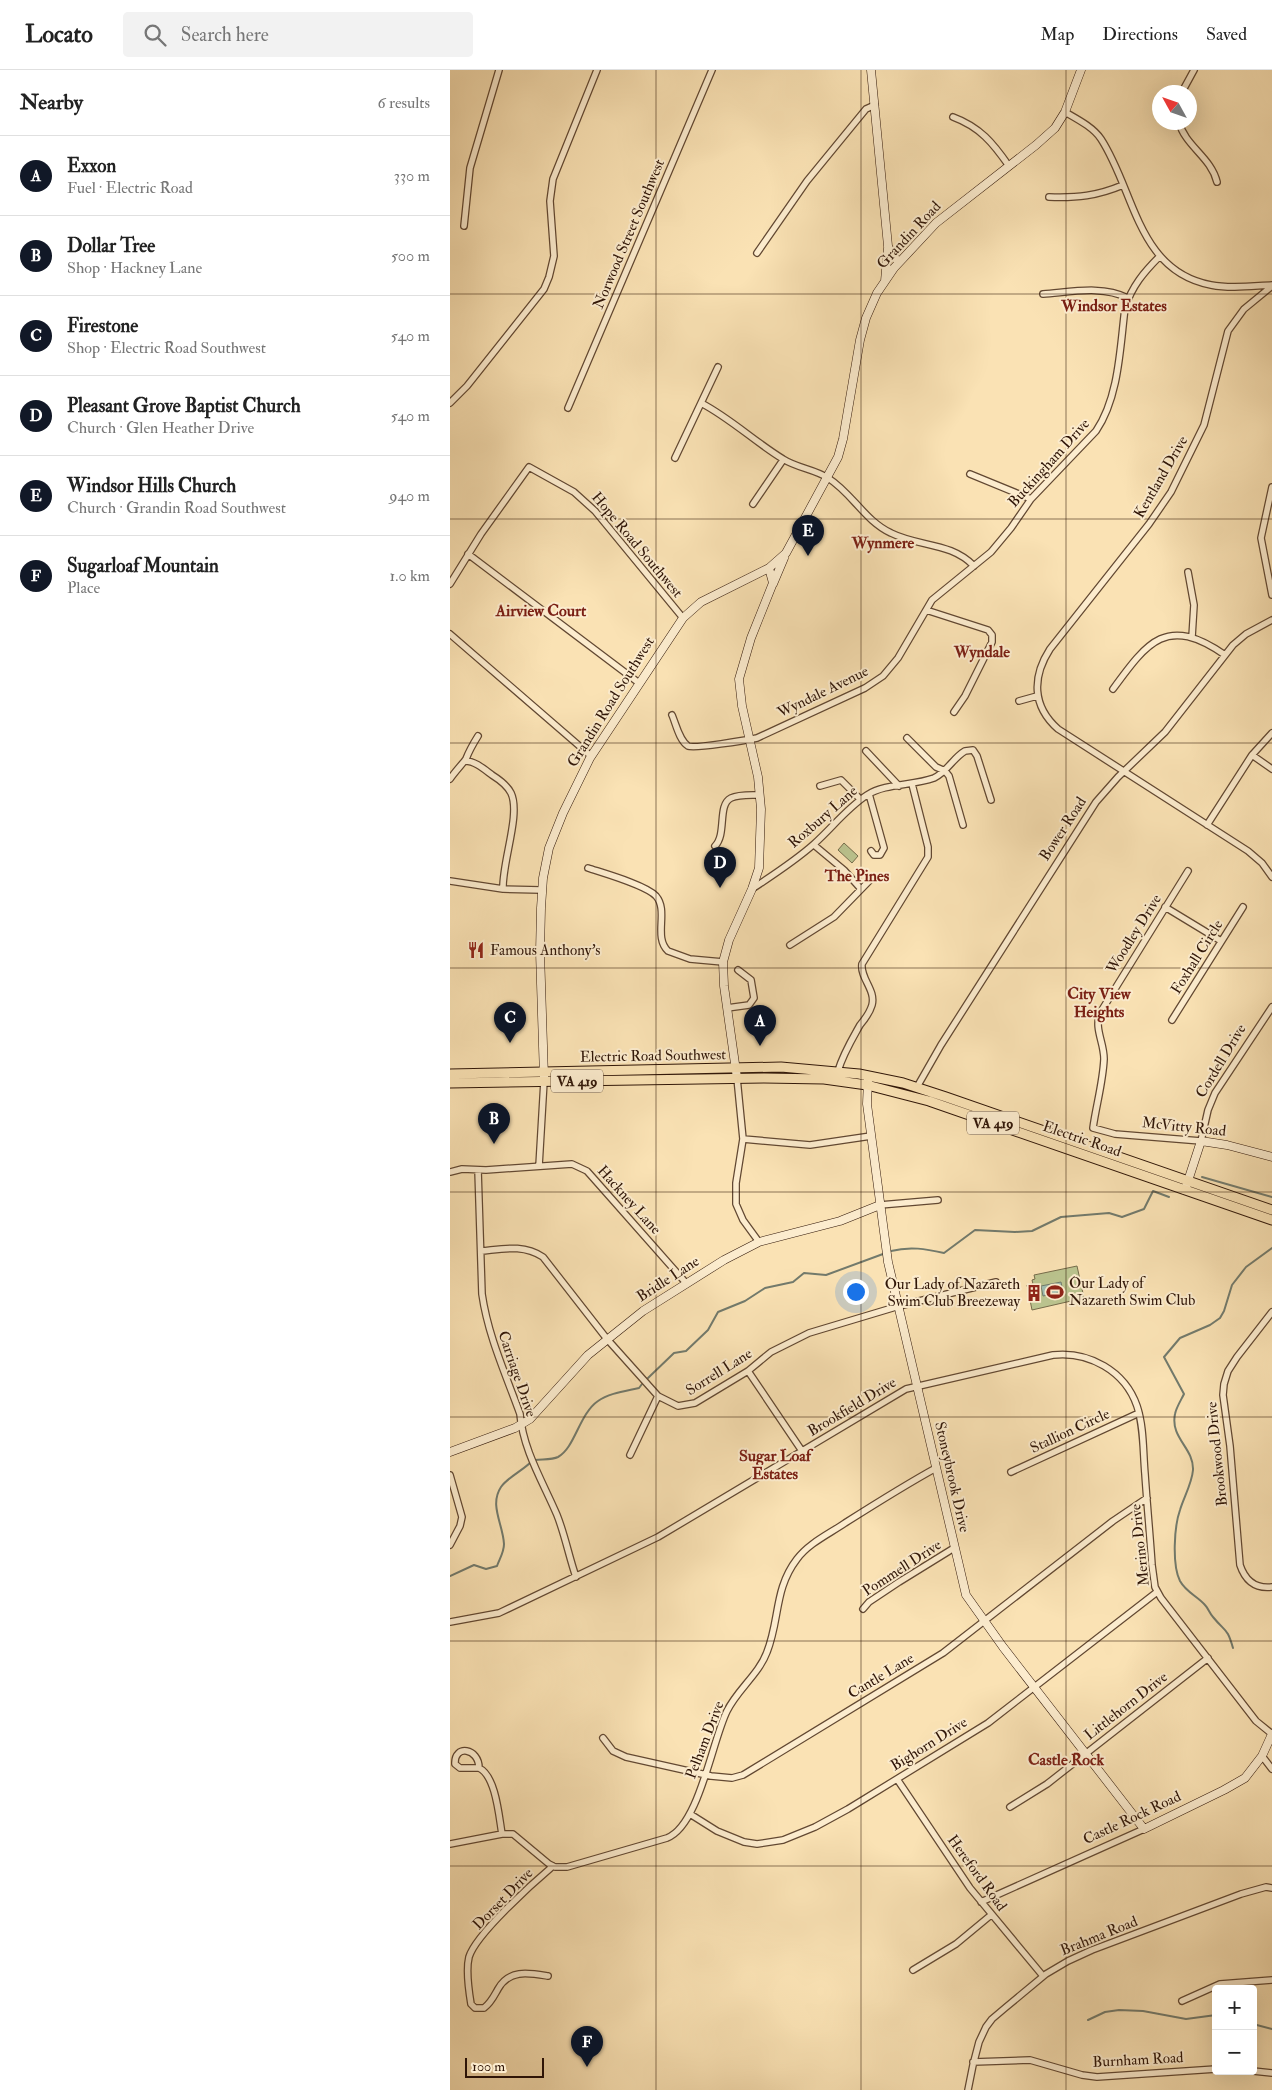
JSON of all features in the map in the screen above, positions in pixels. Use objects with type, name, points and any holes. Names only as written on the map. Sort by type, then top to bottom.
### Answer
[{"type":"main road","name":"Electric Road","points":[[703,1079],[781,1067],[838,1071],[1187,1185],[1272,1210]]},
{"type":"main road","name":"Electric Road Southwest","points":[[450,1074],[703,1079]]},
{"type":"main road","name":"Electric Road","points":[[737,1074],[867,1080],[917,1087],[1187,1185],[1272,1220]]},
{"type":"main road","name":"Electric Road Southwest","points":[[450,1084],[544,1076],[737,1074]]},
{"type":"street","points":[[464,226],[470,168],[499,70]]},
{"type":"street","points":[[450,403],[468,386],[544,289],[554,256],[550,201],[553,179],[597,70]]},
{"type":"street","name":"Norwood Street Southwest","points":[[568,408],[712,70]]},
{"type":"street","points":[[871,70],[888,246],[885,281]]},
{"type":"street","name":"Grandin Road","points":[[791,545],[838,457],[843,439],[858,347],[866,318],[885,281],[899,262],[947,213],[1050,134],[1065,112],[1081,70]]},
{"type":"street","points":[[1186,85],[1194,70]]},
{"type":"street","points":[[757,253],[814,172],[866,109],[875,105]]},
{"type":"street","points":[[1065,112],[1100,138],[1123,184],[1144,235],[1160,256],[1175,269],[1201,282],[1221,286],[1272,285]]},
{"type":"street","points":[[953,117],[980,130],[1009,166]]},
{"type":"street","points":[[1181,130],[1209,162],[1217,182]]},
{"type":"street","points":[[1049,197],[1099,194],[1123,184]]},
{"type":"street","points":[[888,246],[892,255],[899,262]]},
{"type":"street","name":"Buckingham Drive","points":[[974,566],[999,542],[1031,499],[1096,431],[1107,412],[1113,396],[1128,298],[1142,275],[1160,256]]},
{"type":"street","name":"Kentland Drive","points":[[1037,696],[1038,673],[1044,658],[1150,524],[1178,479],[1196,443],[1210,407],[1228,331],[1244,309],[1272,285]]},
{"type":"street","points":[[1043,294],[1098,290],[1128,298]]},
{"type":"street","points":[[675,458],[718,367]]},
{"type":"street","points":[[701,403],[783,460],[798,468],[828,478],[872,520],[886,530],[922,543],[944,546],[962,554],[974,566]]},
{"type":"street","points":[[753,504],[783,460]]},
{"type":"street","name":"Hope Road Southwest","points":[[468,554],[528,468],[532,467],[574,492],[596,511],[683,618]]},
{"type":"street","points":[[970,474],[1031,499]]},
{"type":"street","points":[[1272,488],[1261,538],[1272,594]]},
{"type":"street","name":"Grandin Road Southwest","points":[[544,1076],[540,952],[541,890],[546,859],[555,832],[591,756],[683,618],[708,597],[769,568],[786,553],[791,545]]},
{"type":"street","points":[[759,1242],[742,1220],[736,1204],[736,1183],[742,1139],[737,1074],[727,1008],[723,962],[729,940],[752,890],[760,858],[760,795],[742,706],[739,679],[749,643],[786,553]]},
{"type":"street","points":[[450,584],[468,554],[639,683]]},
{"type":"street","name":"Wyndale Avenue","points":[[672,715],[685,743],[693,748],[757,738],[864,688],[883,676],[898,658],[932,600],[974,566]]},
{"type":"street","points":[[769,568],[773,578],[772,586]]},
{"type":"street","points":[[1188,572],[1194,605],[1192,637]]},
{"type":"street","points":[[926,610],[988,630],[992,635],[992,642],[965,696],[954,712]]},
{"type":"street","name":"Bower Road","points":[[917,1087],[941,1045],[1081,824],[1104,791],[1165,732],[1224,655],[1239,640],[1272,620]]},
{"type":"street","points":[[450,634],[591,756]]},
{"type":"street","points":[[1113,689],[1136,658],[1152,644],[1172,636],[1192,637],[1224,655]]},
{"type":"street","points":[[1019,701],[1037,696],[1041,708],[1052,724],[1255,856],[1272,877]]},
{"type":"street","points":[[1207,825],[1252,755],[1272,733]]},
{"type":"street","points":[[450,779],[465,761],[469,749],[478,736]]},
{"type":"street","points":[[907,738],[936,767],[945,771],[951,782],[963,825]]},
{"type":"street","name":"Roxbury Lane","points":[[752,890],[814,845],[860,800],[875,790],[912,784],[935,777],[945,771],[961,754],[972,750],[977,756],[991,800]]},
{"type":"street","points":[[866,751],[899,786]]},
{"type":"street","points":[[1252,755],[1272,769]]},
{"type":"street","points":[[465,761],[474,762],[504,784],[514,800],[515,814],[503,871],[502,889]]},
{"type":"street","points":[[820,786],[841,780],[860,800]]},
{"type":"street","points":[[838,1071],[845,1049],[869,1012],[873,1002],[871,991],[862,970],[862,964],[928,857],[928,847],[912,784]]},
{"type":"street","points":[[869,794],[884,848],[880,856],[874,855],[871,851]]},
{"type":"street","points":[[715,846],[721,837],[724,808],[727,802],[734,797],[760,795]]},
{"type":"street","points":[[814,845],[844,870],[861,889]]},
{"type":"street","points":[[588,868],[646,889],[655,895],[660,906],[662,940],[668,951],[690,959],[723,962]]},
{"type":"street","name":"Woodley Drive","points":[[1092,1128],[1104,1061],[1103,1046],[1097,1025],[1100,1012],[1188,871]]},
{"type":"street","points":[[790,945],[826,924],[872,878]]},
{"type":"street","points":[[450,881],[502,889],[541,890]]},
{"type":"street","points":[[1165,907],[1221,942]]},
{"type":"street","name":"Foxhall Circle","points":[[1172,1020],[1243,907]]},
{"type":"street","points":[[727,1008],[748,1004],[754,998],[750,980],[738,970]]},
{"type":"street","name":"Cordell Drive","points":[[1187,1185],[1201,1141],[1208,1110],[1215,1093],[1271,1009]]},
{"type":"street","points":[[539,1166],[544,1076]]},
{"type":"street","name":"Stoneybrook Drive","points":[[867,1080],[871,1136],[888,1262],[966,1595],[984,1622],[1144,1829]]},
{"type":"street","name":"McVitty Road","points":[[1092,1128],[1115,1134],[1201,1141],[1235,1147],[1272,1157]]},
{"type":"street","points":[[742,1139],[810,1144],[871,1136]]},
{"type":"street","name":"Hackney Lane","points":[[450,1172],[462,1169],[478,1170],[572,1164],[587,1171],[686,1283]]},
{"type":"street","name":"Carriage Drive","points":[[478,1170],[482,1294],[485,1313],[490,1333],[520,1414],[521,1425],[536,1468],[558,1517],[576,1577]]},
{"type":"street","name":"Bridle Lane","points":[[450,1452],[521,1425],[538,1411],[588,1355],[607,1339],[643,1311],[724,1260],[759,1242],[840,1221],[880,1205],[938,1200]]},
{"type":"street","name":"Sorrell Lane","points":[[481,1251],[522,1248],[533,1250],[543,1257],[607,1339],[658,1396],[678,1406],[687,1406],[695,1403],[748,1371],[771,1352],[808,1333],[899,1306],[996,1282]]},
{"type":"street","name":"Brookwood Drive","points":[[1272,1312],[1228,1370],[1223,1392],[1230,1446],[1240,1565],[1245,1577],[1254,1584],[1263,1588],[1272,1587]]},
{"type":"street","name":"Brookfield Drive","points":[[450,1622],[499,1613],[658,1537],[894,1395],[918,1386],[1053,1355],[1070,1354],[1095,1361]]},
{"type":"street","name":"Merino Drive","points":[[1095,1361],[1122,1380],[1133,1396],[1139,1413],[1152,1572],[1157,1592],[1256,1722],[1272,1734]]},
{"type":"street","points":[[748,1371],[802,1451]]},
{"type":"street","points":[[630,1455],[658,1396]]},
{"type":"street","name":"Stallion Circle","points":[[1011,1472],[1139,1413]]},
{"type":"street","name":"Pelham Drive","points":[[553,1866],[570,1867],[670,1837],[681,1829],[690,1814],[705,1775],[726,1712],[766,1656],[772,1637],[781,1588],[798,1558],[813,1544],[892,1493],[936,1468]]},
{"type":"street","points":[[450,1475],[462,1516],[460,1526],[450,1545]]},
{"type":"street","name":"Cantle Lane","points":[[603,1738],[613,1751],[626,1757],[705,1775],[726,1778],[744,1776],[943,1653],[1106,1527],[1147,1498]]},
{"type":"street","name":"Pommell Drive","points":[[863,1609],[869,1602],[954,1548]]},
{"type":"street","name":"Bighorn Drive","points":[[690,1814],[717,1831],[749,1843],[765,1844],[783,1840],[815,1827],[988,1723],[1157,1592]]},
{"type":"street","name":"Littlehorn Drive","points":[[1010,1807],[1028,1798],[1208,1658]]},
{"type":"street","name":"Castle Rock Road","points":[[981,1902],[1144,1829],[1238,1783],[1251,1772],[1262,1756],[1272,1734]]},
{"type":"street","points":[[1262,1756],[1272,1769]]},
{"type":"street","points":[[479,1768],[485,1772],[493,1788],[502,1834]]},
{"type":"street","name":"Hereford Road","points":[[897,1779],[981,1902],[1043,1976]]},
{"type":"street","points":[[450,1844],[508,1834],[517,1836],[553,1866]]},
{"type":"street","name":"Dorset Drive","points":[[548,1976],[528,1973],[515,1974],[501,1984],[484,2008],[475,2008],[472,2004],[468,1965],[472,1951],[495,1922],[553,1866]]},
{"type":"street","name":"Brahma Road","points":[[968,2090],[981,2038],[992,2019],[1043,1976],[1068,1960],[1092,1950],[1241,1894],[1272,1888]]},
{"type":"street","points":[[913,1970],[956,1944],[992,1915]]},
{"type":"street","points":[[1182,2000],[1220,1984],[1272,1980]]},
{"type":"street","name":"Burnham Road","points":[[974,2062],[1030,2060],[1082,2075],[1097,2077],[1212,2069]]},
{"type":"street","points":[[1257,2071],[1272,2073]]},
{"type":"green space","points":[[844,843],[858,856],[852,863],[838,850]]},
{"type":"green space","name":"Our Lady of Nazareth Swim Club","points":[[1077,1266],[1084,1298],[1032,1310],[1027,1285],[1033,1284],[1034,1275]]},
{"type":"shaded area","points":[[1061,1282],[1063,1292],[1043,1296],[1041,1286]]},
{"type":"waterway","points":[[1202,1177],[1272,1197]]},
{"type":"waterway","points":[[891,1251],[918,1249],[944,1253],[975,1230],[1032,1231],[1061,1217],[1109,1213],[1122,1217],[1144,1209],[1153,1191],[1169,1197]]},
{"type":"waterway","points":[[1233,1648],[1226,1631],[1205,1605],[1182,1585],[1177,1574],[1175,1556],[1176,1526],[1193,1470],[1190,1455],[1176,1430],[1174,1422],[1177,1407],[1184,1394],[1164,1357],[1180,1338],[1210,1325],[1220,1318],[1232,1285],[1246,1267],[1272,1248]]},
{"type":"waterway","points":[[648,1378],[674,1353],[686,1351],[708,1330],[718,1312],[745,1301],[765,1288],[793,1282],[804,1273],[826,1275],[883,1254]]},
{"type":"waterway","points":[[535,1460],[556,1458],[564,1453],[586,1414],[602,1398],[639,1388],[642,1384]]},
{"type":"waterway","points":[[450,1576],[474,1565],[486,1569],[497,1566],[504,1544],[496,1508],[498,1494],[504,1483],[531,1462]]},
{"type":"waterway","points":[[1088,2020],[1105,2012],[1119,2010],[1143,2011],[1186,2019],[1212,2016]]},
{"type":"waterway","points":[[1257,2025],[1272,2029]]},
{"type":"place","name":"Windsor Hills Church","points":[[808,556]]},
{"type":"place","name":"Pleasant Grove Baptist Church","points":[[720,888]]},
{"type":"place","name":"Famous Anthony's","points":[[476,950]]},
{"type":"place","name":"Firestone","points":[[510,1043]]},
{"type":"place","name":"Exxon","points":[[760,1046]]},
{"type":"place","name":"Dollar Tree","points":[[494,1144]]},
{"type":"place","name":"Our Lady of Nazareth Swim Club","points":[[1055,1292]]},
{"type":"place","name":"Our Lady of Nazareth Swim Club Breezeway","points":[[1034,1293]]},
{"type":"place","name":"Sugarloaf Mountain","points":[[587,2067]]},
{"type":"district","name":"Windsor Estates","points":[[1114,306]]},
{"type":"district","name":"Wynmere","points":[[883,543]]},
{"type":"district","name":"Airview Court","points":[[541,611]]},
{"type":"district","name":"Wyndale","points":[[982,652]]},
{"type":"district","name":"The Pines","points":[[857,876]]},
{"type":"district","name":"City View Heights","points":[[1099,1003]]},
{"type":"district","name":"Sugar Loaf Estates","points":[[775,1465]]},
{"type":"district","name":"Castle Rock","points":[[1066,1760]]}]
